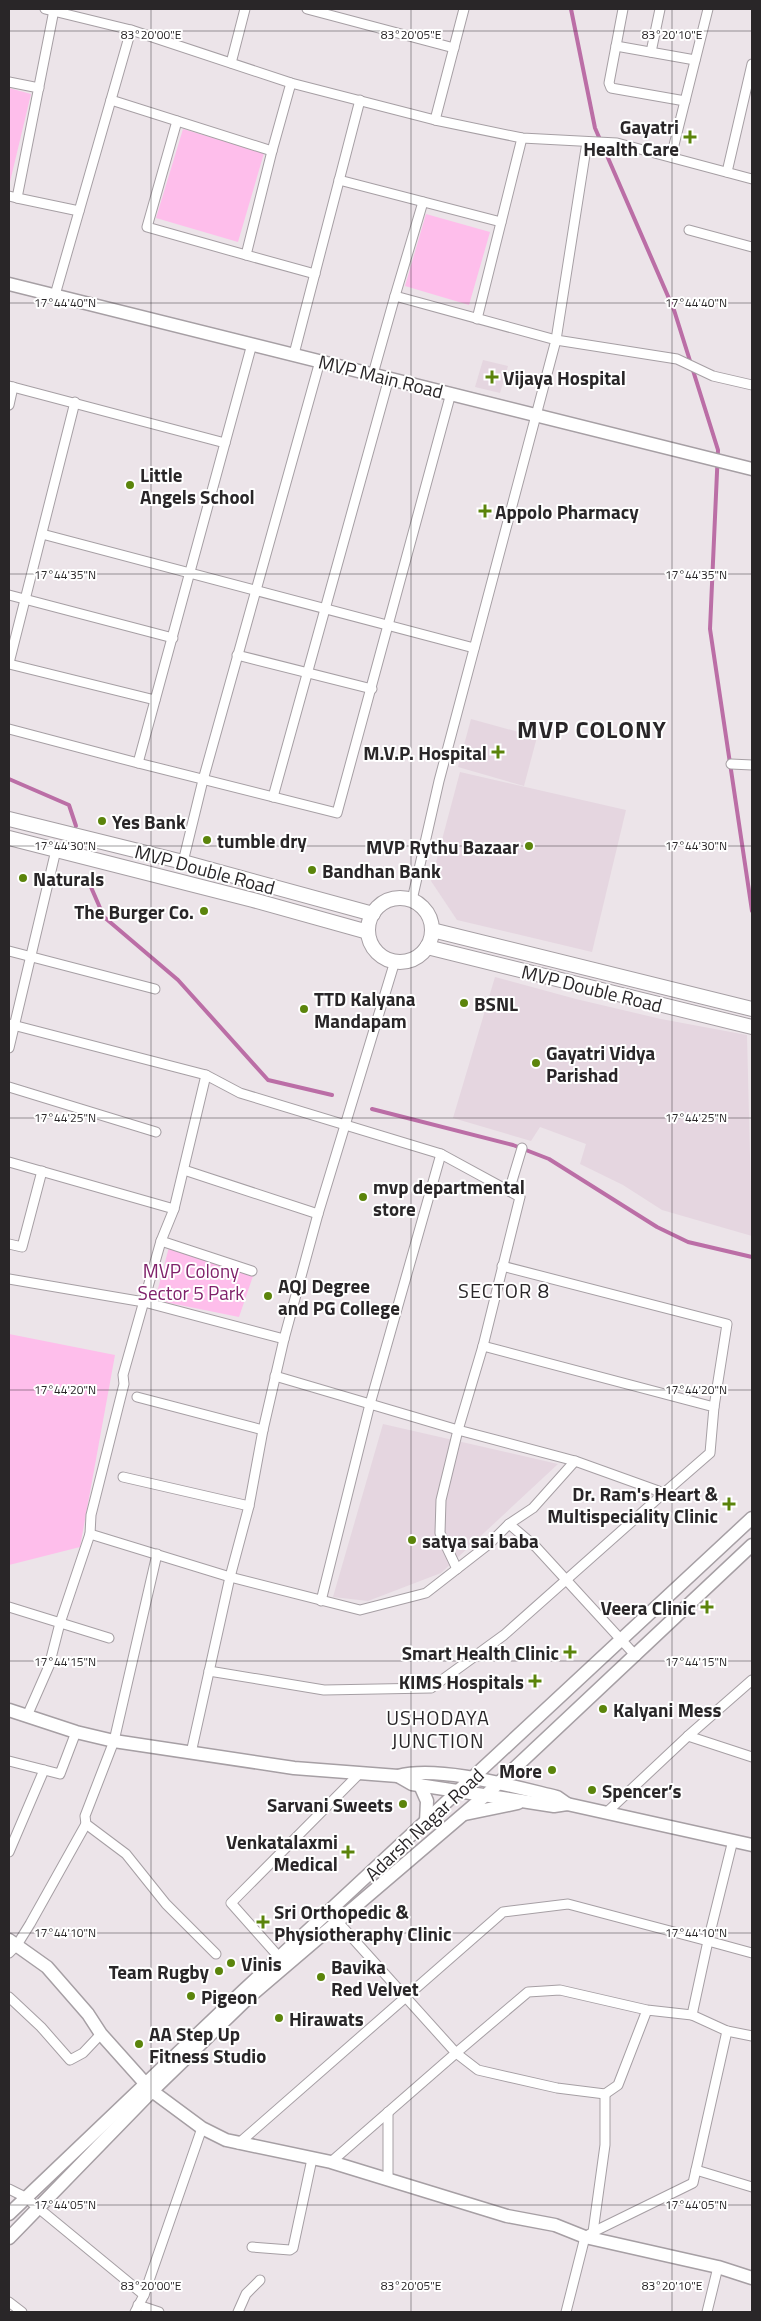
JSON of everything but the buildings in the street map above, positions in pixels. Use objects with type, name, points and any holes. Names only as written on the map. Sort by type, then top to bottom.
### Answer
[{"type":"main road","name":"MVP Double Road","points":[[9,819],[183,862],[373,914]]},
{"type":"main road","name":"MVP Double Road","points":[[9,838],[177,880],[368,932]]},
{"type":"main road","points":[[177,880],[183,862]]},
{"type":"main road","points":[[401,898],[412,900],[426,912],[432,930],[427,947],[413,959],[395,961],[384,957],[376,951],[368,932],[373,914],[380,905],[390,900],[401,898]]},
{"type":"main road","name":"MVP Double Road","points":[[432,930],[752,1009]]},
{"type":"main road","name":"MVP Double Road","points":[[427,947],[752,1028]]},
{"type":"main road","points":[[493,964],[498,947]]},
{"type":"street","points":[[79,211],[13,197],[39,88],[49,9],[131,30],[291,83],[435,120],[522,138],[617,144],[752,178]]},
{"type":"street","points":[[231,63],[245,9]]},
{"type":"street","points":[[306,9],[454,48]]},
{"type":"street","points":[[435,120],[464,9]]},
{"type":"street","points":[[623,9],[609,83],[611,88],[685,101]]},
{"type":"street","points":[[651,52],[660,9]]},
{"type":"street","points":[[671,157],[708,9]]},
{"type":"street","points":[[55,295],[131,30]]},
{"type":"street","points":[[616,46],[695,60]]},
{"type":"street","points":[[727,172],[748,102],[752,64]]},
{"type":"street","points":[[9,82],[39,88]]},
{"type":"street","points":[[246,255],[291,83]]},
{"type":"street","points":[[111,100],[272,151]]},
{"type":"street","points":[[294,354],[360,100]]},
{"type":"street","points":[[177,121],[147,227],[314,274]]},
{"type":"street","points":[[477,319],[522,138]]},
{"type":"street","points":[[412,900],[439,781],[538,415],[556,340],[590,143]]},
{"type":"street","points":[[339,180],[500,222]]},
{"type":"street","points":[[373,374],[423,202]]},
{"type":"street","points":[[689,230],[752,247]]},
{"type":"street","name":"MVP Main Road","points":[[9,284],[752,469]]},
{"type":"street","points":[[395,296],[556,340],[684,361],[713,376],[752,385]]},
{"type":"street","points":[[138,763],[252,344]]},
{"type":"street","points":[[183,862],[203,780],[320,361]]},
{"type":"street","points":[[273,797],[389,378]]},
{"type":"street","points":[[9,405],[11,387],[75,402],[225,443]]},
{"type":"street","points":[[9,729],[337,813],[451,394]]},
{"type":"street","points":[[75,402],[9,664],[155,700]]},
{"type":"street","points":[[42,534],[474,648]]},
{"type":"street","points":[[9,596],[173,638]]},
{"type":"street","points":[[238,654],[372,689]]},
{"type":"street","points":[[731,764],[752,766]]},
{"type":"street","points":[[9,1048],[12,1025],[61,832]]},
{"type":"street","points":[[9,951],[155,989]]},
{"type":"street","points":[[191,1753],[230,1577],[250,1506],[263,1430],[284,1339],[318,1214],[395,961]]},
{"type":"street","points":[[707,1016],[710,999]]},
{"type":"street","points":[[12,1025],[206,1075],[240,1093],[441,1154],[520,1197],[483,1346],[458,1430],[442,1500],[440,1533],[457,1569]]},
{"type":"street","points":[[27,1716],[49,1666],[60,1623],[90,1534],[91,1515],[124,1384],[123,1375],[161,1241],[174,1209],[206,1075]]},
{"type":"street","points":[[9,1087],[156,1132]]},
{"type":"street","points":[[509,1191],[522,1148]]},
{"type":"street","points":[[321,1602],[370,1404],[441,1154]]},
{"type":"street","points":[[9,1162],[174,1209]]},
{"type":"street","points":[[184,1170],[318,1214]]},
{"type":"street","points":[[9,1244],[22,1247],[42,1171]]},
{"type":"street","points":[[161,1241],[252,1271]]},
{"type":"street","points":[[209,1670],[324,1690],[431,1688],[504,1634],[710,1453],[714,1407],[727,1324],[502,1266]]},
{"type":"street","points":[[9,1279],[144,1302],[284,1339]]},
{"type":"street","points":[[483,1346],[714,1407]]},
{"type":"street","points":[[275,1376],[458,1430],[575,1461],[664,1493]]},
{"type":"street","points":[[137,1397],[263,1430]]},
{"type":"street","points":[[90,1534],[230,1577],[321,1602],[360,1610],[426,1593],[489,1544],[509,1524],[533,1508],[575,1461]]},
{"type":"street","points":[[124,1477],[250,1506]]},
{"type":"street","name":"Adarsh Nagar Road","points":[[9,2238],[148,2087],[278,1957],[473,1779],[752,1518]]},
{"type":"street","points":[[509,1524],[536,1548],[636,1656]]},
{"type":"street","name":"Adarsh Nagar Road","points":[[9,2214],[248,1998],[461,1814],[487,1794],[752,1545]]},
{"type":"street","points":[[157,1554],[114,1741],[85,1816],[86,1824],[11,1946],[47,1967],[88,2014],[101,2034],[148,2087],[202,2128],[238,2144],[331,2162],[507,2216],[555,2225],[718,2266],[752,2278]]},
{"type":"street","points":[[9,1607],[109,1638]]},
{"type":"street","points":[[606,1813],[688,1736],[752,1680]]},
{"type":"street","points":[[9,1710],[76,1732],[114,1741],[294,1768],[398,1776],[414,1772],[473,1779],[557,1796],[567,1804]]},
{"type":"street","points":[[9,1761],[60,1774],[76,1732]]},
{"type":"street","points":[[688,1736],[752,1758]]},
{"type":"street","points":[[9,1852],[44,1770]]},
{"type":"street","points":[[278,1957],[231,1903],[359,1774]]},
{"type":"street","points":[[398,1776],[412,1784],[487,1794],[554,1806],[567,1804],[733,1840],[752,1846]]},
{"type":"street","points":[[420,1785],[427,1802],[426,1822]]},
{"type":"street","points":[[461,1814],[531,1802]]},
{"type":"street","points":[[86,1824],[126,1854],[166,1904],[216,1954]]},
{"type":"street","points":[[692,2015],[733,1840]]},
{"type":"street","points":[[238,2144],[408,1998],[503,1912],[568,1904],[752,1953]]},
{"type":"street","points":[[338,1922],[456,2053],[478,2070],[557,2088],[605,2094],[618,2085],[647,2010]]},
{"type":"street","points":[[331,2162],[528,1992],[560,1990],[647,2010],[692,2015],[727,2031],[752,2036]]},
{"type":"street","points":[[9,1997],[41,2027],[70,2060],[83,2054],[101,2034]]},
{"type":"street","points":[[589,2234],[693,2183],[727,2031]]},
{"type":"street","points":[[566,2312],[589,2234],[605,2145],[605,2094]]},
{"type":"street","points":[[388,2112],[388,2180]]},
{"type":"street","points":[[159,2312],[137,2309],[144,2295],[202,2128]]},
{"type":"street","points":[[252,2247],[290,2250],[293,2248],[312,2159]]},
{"type":"street","points":[[696,2170],[752,2187]]},
{"type":"street","points":[[9,2190],[25,2198],[144,2295]]},
{"type":"street","points":[[707,2312],[718,2266]]},
{"type":"street","points":[[238,2312],[246,2294],[260,2280]]},
{"type":"street","points":[[9,2302],[22,2312]]},
{"type":"shaded area","name":"Vijaya Hospital","points":[[483,360],[508,366],[500,393],[475,387]]},
{"type":"shaded area","name":"M.V.P. Hospital","points":[[471,719],[537,737],[524,786],[458,767]]},
{"type":"shaded area","name":"MVP Rythu Bazaar","points":[[460,772],[626,810],[592,952],[457,920],[431,881]]},
{"type":"shaded area","points":[[495,977],[661,1019],[747,1035],[752,1236],[662,1210],[623,1185],[580,1164],[586,1144],[540,1127],[531,1141],[453,1118]]},
{"type":"shaded area","name":"satya sai baba","points":[[383,1424],[558,1464],[441,1573],[368,1601],[333,1597]]},
{"type":"green space","points":[[9,88],[31,94],[9,186]]},
{"type":"green space","points":[[183,129],[264,153],[238,242],[156,218]]},
{"type":"green space","points":[[426,214],[490,232],[469,305],[405,286]]},
{"type":"green space","name":"MVP Colony Sector 5 Park","points":[[169,1247],[253,1276],[239,1317],[155,1300]]},
{"type":"green space","points":[[9,1334],[115,1355],[80,1547],[9,1565]]},
{"type":"waterway","points":[[571,9],[595,128],[674,310],[718,450],[710,629],[752,911]]},
{"type":"waterway","points":[[9,779],[69,805],[76,826]]},
{"type":"waterway","points":[[87,878],[104,917],[178,980],[268,1080],[332,1095]]},
{"type":"waterway","points":[[372,1109],[513,1145],[549,1159],[657,1227],[688,1242],[752,1257]]},
{"type":"place","name":"Gayatri Health Care","points":[[690,137]]},
{"type":"place","name":"Vijaya Hospital","points":[[492,377]]},
{"type":"place","name":"Little Angels School","points":[[130,485]]},
{"type":"place","name":"Appolo Pharmacy","points":[[485,511]]},
{"type":"place","name":"M.V.P. Hospital","points":[[498,752]]},
{"type":"place","name":"Yes Bank","points":[[102,821]]},
{"type":"place","name":"tumble dry","points":[[207,840]]},
{"type":"place","name":"MVP Rythu Bazaar","points":[[529,846]]},
{"type":"place","name":"Bandhan Bank","points":[[312,870]]},
{"type":"place","name":"Naturals","points":[[23,878]]},
{"type":"place","name":"The Burger Co.","points":[[204,911]]},
{"type":"place","name":"BSNL","points":[[464,1003]]},
{"type":"place","name":"TTD Kalyana Mandapam","points":[[304,1009]]},
{"type":"place","name":"Gayatri Vidya Parishad","points":[[536,1063]]},
{"type":"place","name":"mvp departmental store","points":[[363,1197]]},
{"type":"place","name":"AQJ Degree and PG College","points":[[268,1296]]},
{"type":"place","name":"Dr. Ram's Heart & Multispeciality Clinic","points":[[729,1504]]},
{"type":"place","name":"satya sai baba","points":[[412,1540]]},
{"type":"place","name":"Veera Clinic","points":[[707,1607]]},
{"type":"place","name":"Smart Health Clinic","points":[[570,1652]]},
{"type":"place","name":"KIMS Hospitals","points":[[535,1681]]},
{"type":"place","name":"Kalyani Mess","points":[[603,1709]]},
{"type":"place","name":"More","points":[[552,1770]]},
{"type":"place","name":"Spencer’s","points":[[592,1790]]},
{"type":"place","name":"Sarvani Sweets","points":[[403,1804]]},
{"type":"place","name":"Venkatalaxmi Medical","points":[[348,1852]]},
{"type":"place","name":"Sri Orthopedic & Physiotheraphy Clinic","points":[[263,1922]]},
{"type":"place","name":"Vinis","points":[[231,1963]]},
{"type":"place","name":"Team Rugby","points":[[219,1971]]},
{"type":"place","name":"Bavika Red Velvet","points":[[321,1977]]},
{"type":"place","name":"Pigeon","points":[[191,1996]]},
{"type":"place","name":"Hirawats","points":[[279,2018]]},
{"type":"place","name":"AA Step Up Fitness Studio","points":[[139,2044]]},
{"type":"district","name":"MVP COLONY","points":[[592,729]]},
{"type":"district","name":"SECTOR 8","points":[[504,1290]]},
{"type":"district","name":"USHODAYA JUNCTION","points":[[438,1728]]}]
